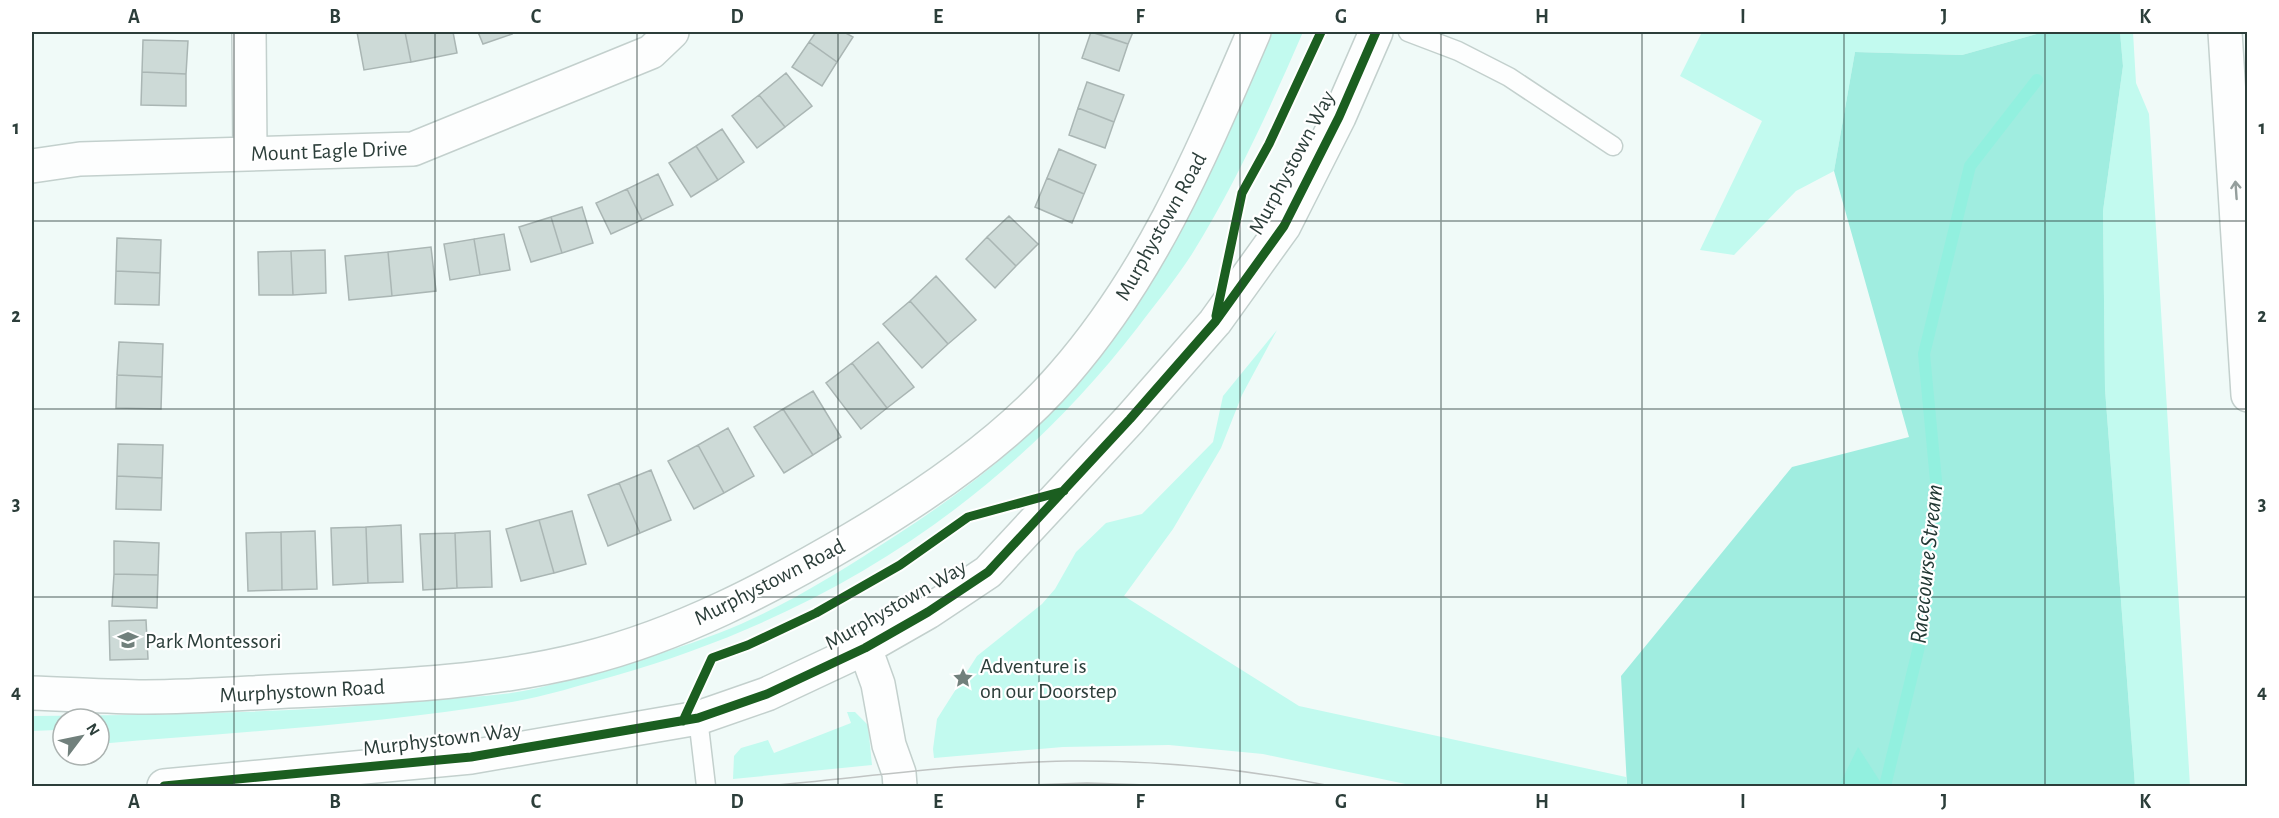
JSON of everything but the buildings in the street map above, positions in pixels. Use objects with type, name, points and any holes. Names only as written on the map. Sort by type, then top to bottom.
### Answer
[{"type":"main road","points":[[249,32],[250,152]]},
{"type":"main road","name":"Mount Eagle Drive","points":[[32,166],[80,159],[250,152],[413,149],[651,52],[672,32]]},
{"type":"main road","name":"Murphystown Road","points":[[32,693],[157,697],[368,687],[511,674],[586,658],[675,628],[755,594],[908,507],[996,439],[1062,376],[1131,286],[1186,189],[1254,32]]},
{"type":"main road","name":"Murphystown Way","points":[[164,786],[471,757],[698,718],[767,694],[865,648],[928,612],[988,572],[1131,419],[1215,321],[1284,226],[1339,117],[1376,32]]},
{"type":"main road","points":[[2225,32],[2247,395]]},
{"type":"main road","points":[[865,648],[878,684],[889,745],[899,774],[900,786]]},
{"type":"lane","points":[[1408,32],[1458,51],[1509,77],[1613,146]]},
{"type":"lane","points":[[698,718],[706,786]]},
{"type":"shaded area","points":[[1273,32],[1303,32],[1238,173],[1208,227],[1173,282],[1138,327],[1085,390],[1029,447],[969,499],[905,545],[838,585],[767,620],[692,651],[551,694],[409,717],[111,743],[111,715],[274,711],[370,705],[488,696],[548,686],[692,643],[765,613],[810,589],[951,498],[1005,456],[1055,410],[1078,385],[1126,321],[1175,242],[1236,117]]},
{"type":"shaded area","points":[[1702,32],[2044,32],[1962,55],[1855,52],[1834,171],[1796,191],[1734,255],[1700,250],[1762,121],[1680,76]]},
{"type":"shaded area","points":[[2044,32],[2120,32],[2123,66],[2103,211],[2105,389],[2135,786],[1627,786],[1621,676],[1792,467],[1909,437],[1834,171],[1855,52],[1962,55]]},
{"type":"shaded area","points":[[2120,32],[2133,32],[2136,83],[2149,114],[2190,786],[2135,786],[2105,389],[2103,211],[2123,66]]},
{"type":"shaded area","points":[[1277,330],[1242,395],[1221,448],[1173,529],[1124,596],[1299,706],[1626,777],[1627,786],[1415,786],[1263,754],[1169,745],[1063,747],[934,758],[937,719],[977,656],[1042,604],[1055,589],[1076,552],[1106,523],[1142,514],[1213,442],[1223,396]]},
{"type":"shaded area","points":[[847,712],[855,712],[868,725],[872,765],[733,779],[734,756],[741,748],[768,740],[774,753],[851,723]]},
{"type":"shaded area","points":[[32,716],[51,716],[51,730],[32,731]]},
{"type":"shaded area","points":[[1858,747],[1883,786],[1839,786]]},
{"type":"waterway","name":"Racecourse Stream","points":[[1885,786],[1923,630],[1937,491],[1924,354],[1970,166],[2037,80]]},
{"type":"tram line","points":[[766,786],[955,767],[1069,761],[1135,762],[1201,767],[1331,786]]},
{"type":"tram line","points":[[1002,786],[1087,783],[1179,786]]},
{"type":"cycle path","points":[[1216,316],[1242,193],[1269,144],[1321,32]]},
{"type":"cycle path","points":[[164,786],[471,757],[698,718],[767,694],[865,648],[928,612],[988,572],[1130,419],[1215,322],[1284,226],[1339,117],[1376,32]]},
{"type":"cycle path","points":[[683,721],[712,658],[748,645],[816,613],[900,565],[968,517],[1064,491]]},
{"type":"place","name":"Park Montessori","points":[[128,640]]},
{"type":"place","name":"Adventure is on our Doorstep","points":[[963,678]]}]
